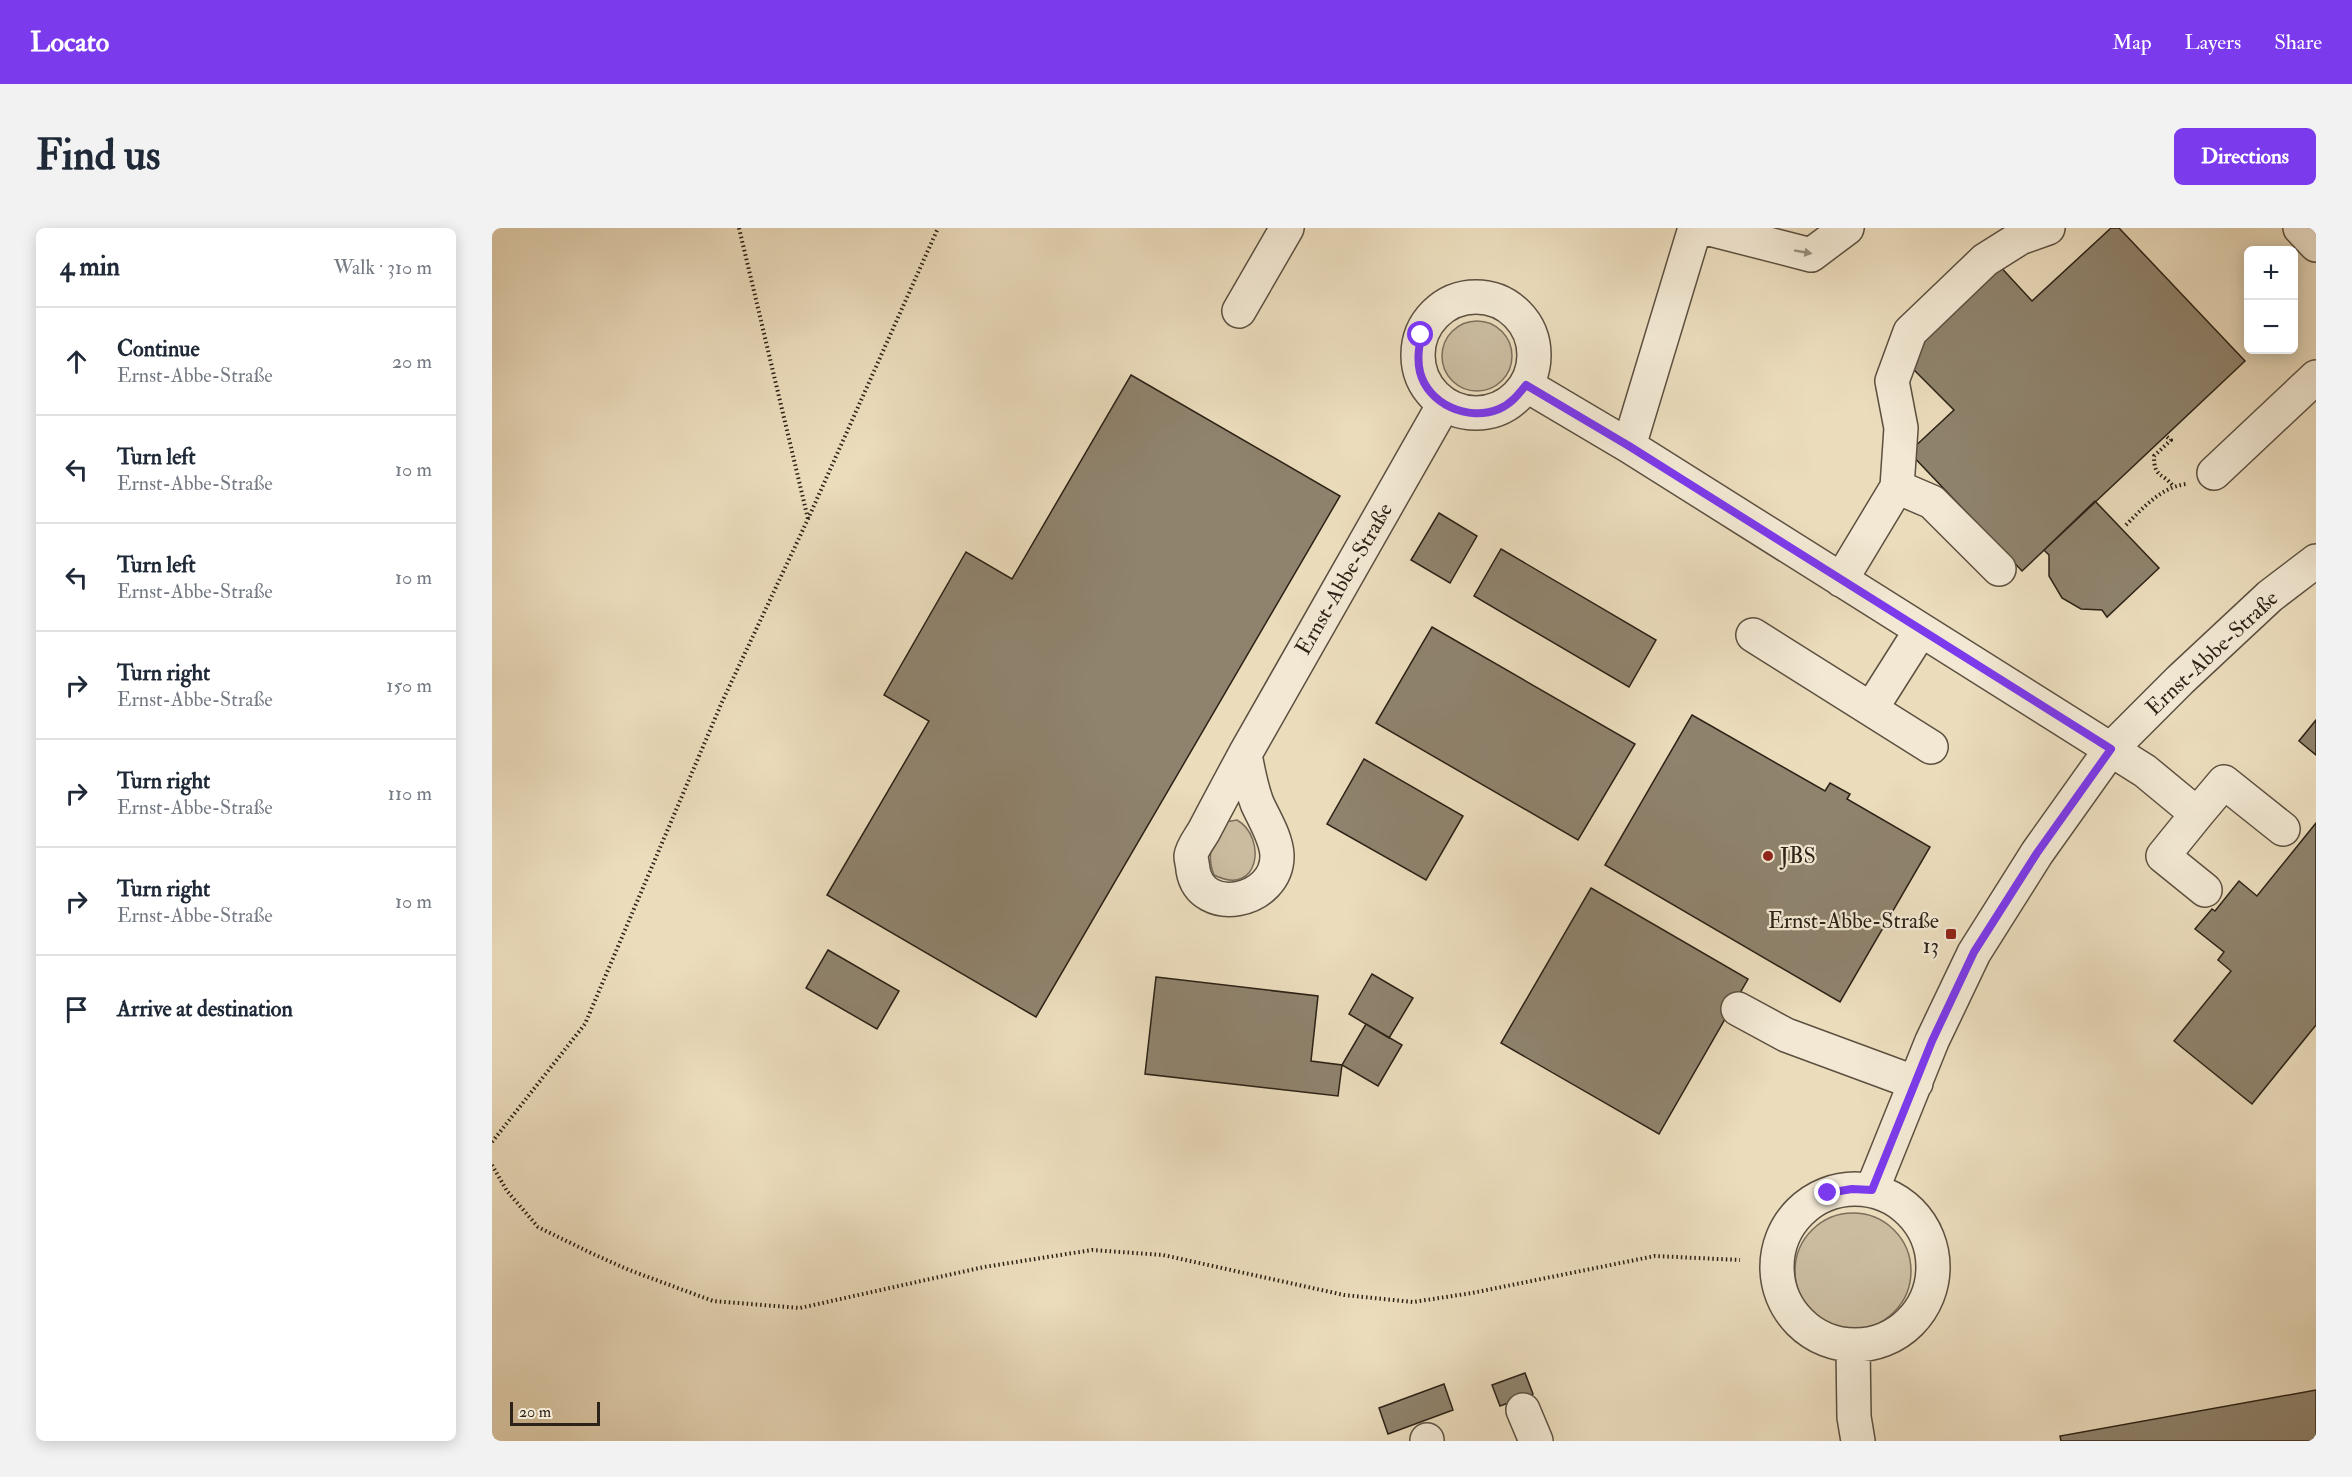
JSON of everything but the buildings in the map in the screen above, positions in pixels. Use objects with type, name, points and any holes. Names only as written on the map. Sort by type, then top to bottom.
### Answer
[{"type":"street","points":[[1239,311],[1287,228]]},
{"type":"street","points":[[1629,446],[1695,228]]},
{"type":"street","points":[[1706,228],[1811,255],[1847,228]]},
{"type":"street","points":[[1841,580],[1897,487],[1900,428],[1892,381],[1910,332],[1985,260],[2020,238],[2048,228]]},
{"type":"street","points":[[2300,228],[2316,245]]},
{"type":"street","points":[[1463,297],[1483,297],[1501,302],[1518,313],[1529,329],[1534,348],[1534,367],[1526,385],[1515,400],[1498,410],[1480,414],[1461,412],[1444,404],[1429,391],[1420,374],[1418,354],[1421,335],[1431,318],[1445,305],[1463,297]]},
{"type":"street","points":[[2214,473],[2316,376]]},
{"type":"street","points":[[1526,385],[1629,446],[2111,749],[2145,771],[2197,814]]},
{"type":"street","name":"Ernst-Abbe-Straße","points":[[1245,754],[1444,404]]},
{"type":"street","points":[[1897,487],[1932,502],[1999,569]]},
{"type":"street","name":"Ernst-Abbe-Straße","points":[[1872,1190],[1932,1041],[1974,952],[2037,853],[2111,749],[2180,680],[2270,596],[2316,561]]},
{"type":"street","points":[[1871,710],[1921,630]]},
{"type":"street","points":[[1753,635],[1931,747]]},
{"type":"street","points":[[2205,890],[2163,855],[2224,782],[2283,829]]},
{"type":"street","points":[[1738,1009],[1786,1035],[1916,1083]]},
{"type":"street","points":[[1852,1189],[1872,1190],[1897,1200],[1914,1215],[1926,1234],[1933,1256],[1933,1280],[1926,1301],[1914,1320],[1896,1335],[1875,1344],[1853,1346],[1829,1342],[1808,1331],[1791,1314],[1780,1292],[1776,1268],[1780,1245],[1790,1223],[1807,1205],[1828,1193],[1852,1189]]},
{"type":"street","points":[[1853,1346],[1854,1417],[1858,1441]]},
{"type":"street","points":[[1523,1410],[1536,1441]]},
{"type":"path","points":[[739,228],[808,519]]},
{"type":"path","points":[[492,1142],[585,1024],[722,702],[808,519],[938,228]]},
{"type":"path","points":[[2167,437],[2171,440],[2154,456],[2154,468],[2173,486]]},
{"type":"path","points":[[2126,525],[2154,497],[2173,486],[2202,481],[2214,473]]},
{"type":"path","points":[[492,1165],[507,1191],[538,1227],[591,1253],[713,1301],[800,1308],[984,1267],[1092,1250],[1162,1255],[1344,1295],[1413,1302],[1472,1293],[1655,1256],[1740,1260]]},
{"type":"shaded area","points":[[1477,321],[1490,324],[1502,331],[1509,343],[1512,356],[1509,369],[1502,381],[1490,388],[1477,391],[1464,388],[1452,381],[1445,369],[1442,356],[1445,343],[1452,331],[1464,324]]},
{"type":"shaded area","points":[[1237,820],[1247,828],[1253,839],[1254,863],[1249,872],[1241,878],[1229,880],[1214,875],[1210,859],[1214,841],[1225,822]]},
{"type":"shaded area","points":[[1853,1213],[1875,1217],[1894,1230],[1907,1249],[1911,1271],[1907,1293],[1894,1312],[1875,1325],[1853,1329],[1831,1325],[1812,1312],[1799,1293],[1795,1271],[1799,1249],[1812,1230],[1831,1217]]},
{"type":"place","name":"JBS","points":[[1768,856]]},
{"type":"place","name":"Ernst-Abbe-Straße 13","points":[[1951,934]]},
{"type":"route","points":[[1421,335],[1418,354],[1420,374],[1429,391],[1444,404],[1461,412],[1480,414],[1498,410],[1515,400],[1526,385],[1629,446],[2111,749],[2037,853],[1974,952],[1932,1041],[1872,1190],[1852,1189],[1828,1193]]}]
